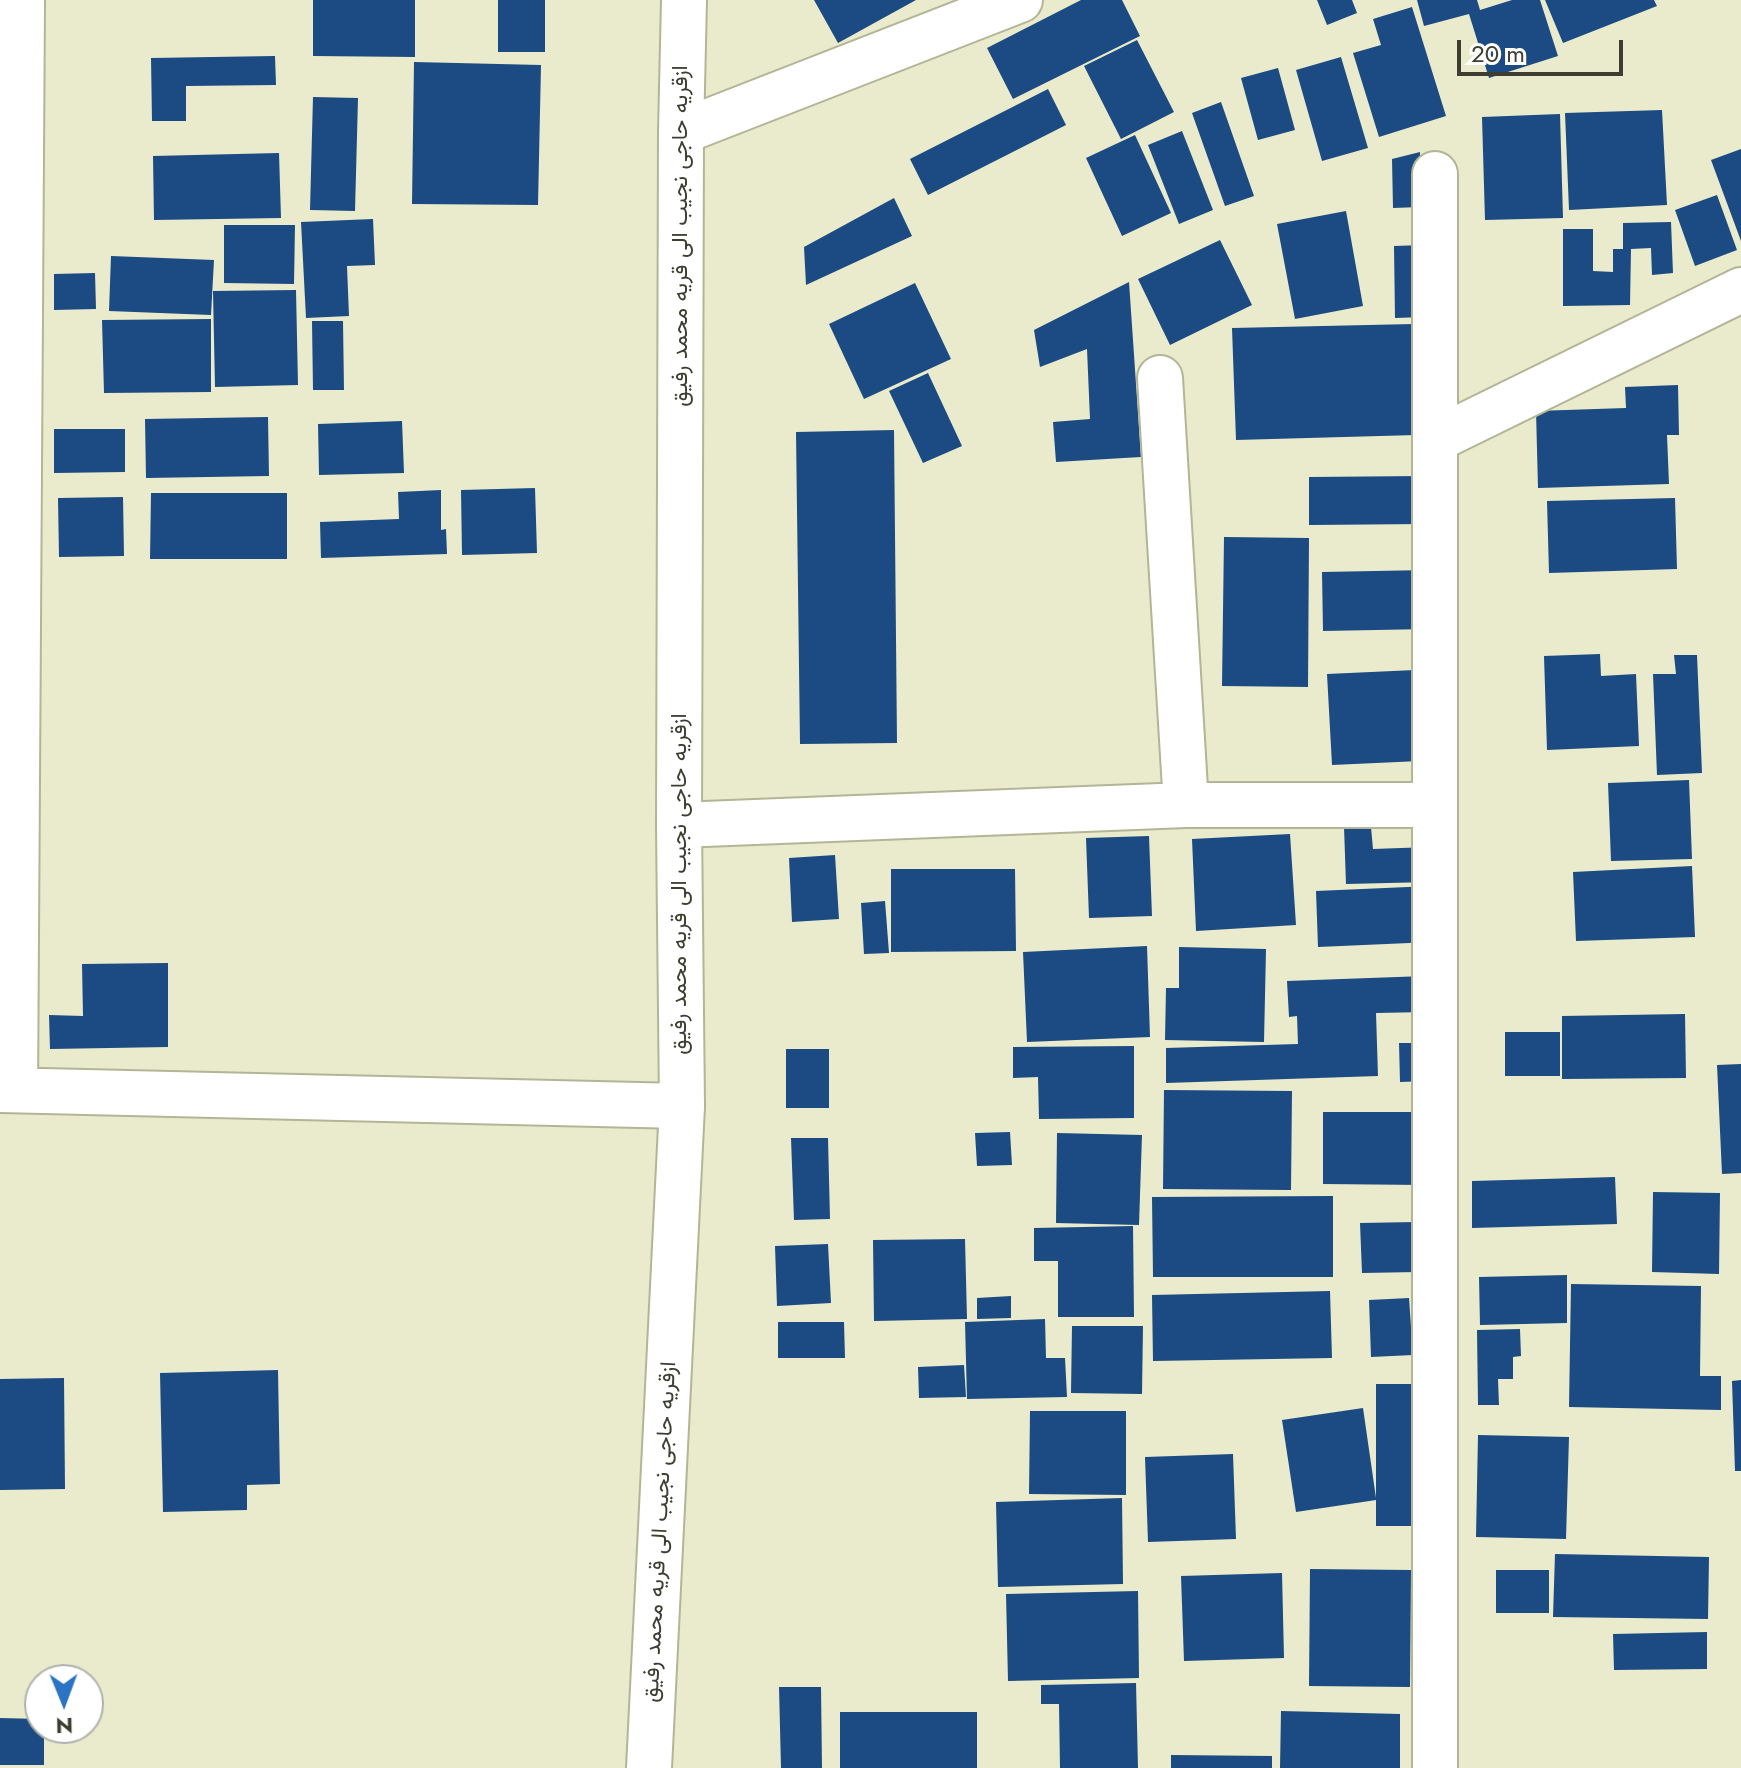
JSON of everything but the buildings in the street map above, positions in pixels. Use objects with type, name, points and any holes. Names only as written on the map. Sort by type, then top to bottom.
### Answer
[{"type":"street","points":[[22,0],[10,323],[8,1090],[682,1106]]},
{"type":"street","name":"ازقریه حاجی نجیب الی قریه محمد رفیق","points":[[649,1768],[682,1106],[679,825],[684,0]]},
{"type":"street","points":[[681,132],[1020,0]]},
{"type":"street","points":[[1435,174],[1435,1768]]},
{"type":"street","points":[[1435,440],[1741,290]]},
{"type":"street","points":[[1160,378],[1186,805]]},
{"type":"street","points":[[679,825],[1186,805],[1435,805]]}]
